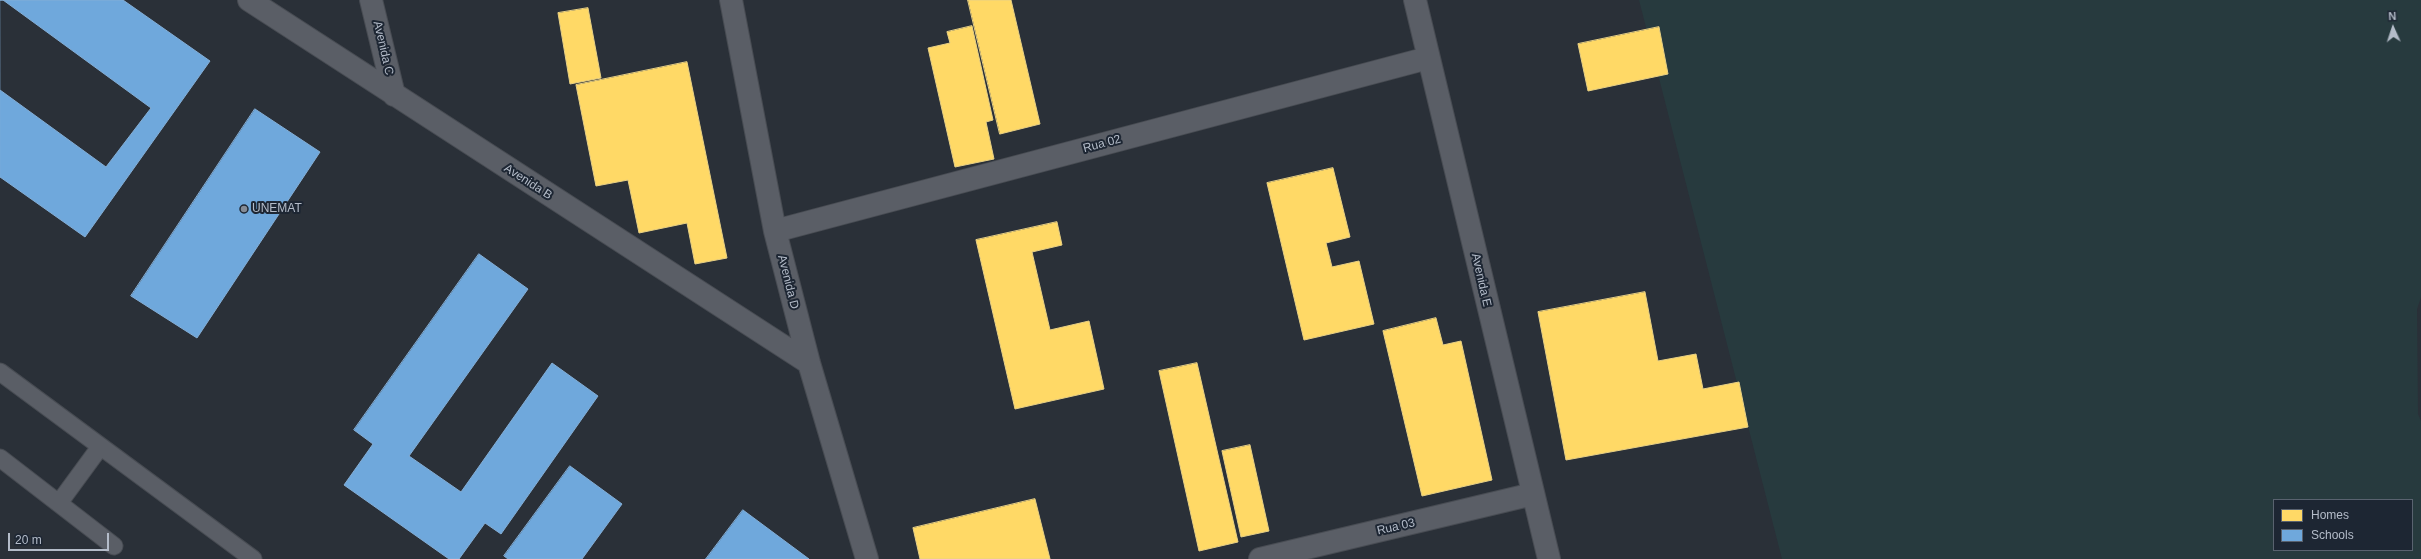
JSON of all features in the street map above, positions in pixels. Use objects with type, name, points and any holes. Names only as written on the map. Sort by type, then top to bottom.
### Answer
[{"type":"street","name":"Avenida B","points":[[249,0],[809,364]]},
{"type":"street","name":"Avenida C","points":[[371,0],[394,95]]},
{"type":"street","name":"Avenida D","points":[[731,0],[775,231],[809,364],[867,559]]},
{"type":"street","name":"Avenida E","points":[[1415,0],[1549,559]]},
{"type":"street","name":"Rua 02","points":[[775,231],[1428,58]]},
{"type":"street","name":"Rua 03","points":[[1260,559],[1533,494]]},
{"type":"lane","points":[[0,372],[253,559]]},
{"type":"lane","points":[[59,503],[100,447]]},
{"type":"lane","points":[[0,458],[114,546]]},
{"type":"green space","points":[[1639,0],[2421,0],[2421,297],[2417,309],[2418,414],[2421,421],[2421,559],[1782,559]]},
{"type":"building: Homes","points":[[968,0],[1011,0],[1040,124],[1000,134]]},
{"type":"building: Homes","points":[[588,8],[601,78],[570,84],[558,13]]},
{"type":"building: Homes","points":[[972,26],[993,120],[986,122],[994,159],[955,167],[928,48],[950,43],[947,32]]},
{"type":"building: Homes","points":[[1659,27],[1668,74],[1588,91],[1578,44]]},
{"type":"building: Homes","points":[[687,62],[727,258],[695,264],[687,223],[639,233],[628,180],[596,186],[576,85]]},
{"type":"building: Homes","points":[[1333,168],[1350,237],[1326,243],[1332,267],[1359,261],[1374,324],[1304,340],[1267,183]]},
{"type":"building: Homes","points":[[1057,222],[1062,245],[1032,252],[1050,330],[1089,321],[1104,389],[1015,409],[976,240]]},
{"type":"building: Homes","points":[[1645,292],[1658,361],[1696,354],[1703,389],[1739,382],[1748,427],[1566,460],[1538,312]]},
{"type":"building: Homes","points":[[1436,318],[1443,345],[1461,341],[1492,480],[1422,496],[1383,331]]},
{"type":"building: Homes","points":[[1197,363],[1238,542],[1199,551],[1159,371]]},
{"type":"building: Homes","points":[[1250,445],[1269,531],[1241,537],[1222,451]]},
{"type":"building: Homes","points":[[1035,499],[1050,559],[920,559],[913,528]]},
{"type":"building: Schools","points":[[0,0],[123,0],[210,61],[85,237],[0,177]]},
{"type":"building: Schools","points":[[0,0],[3,0],[151,108],[106,167],[0,90]]},
{"type":"building: Schools","points":[[255,109],[320,152],[197,338],[131,296]]},
{"type":"building: Schools","points":[[479,254],[528,289],[409,456],[461,492],[552,363],[598,396],[501,534],[485,523],[459,559],[449,559],[344,485],[373,444],[354,430]]},
{"type":"building: Schools","points":[[570,466],[622,504],[582,559],[508,559],[504,556]]},
{"type":"building: Schools","points":[[743,510],[809,559],[706,559]]},
{"type":"place","name":"UNEMAT","points":[[244,209]]}]
